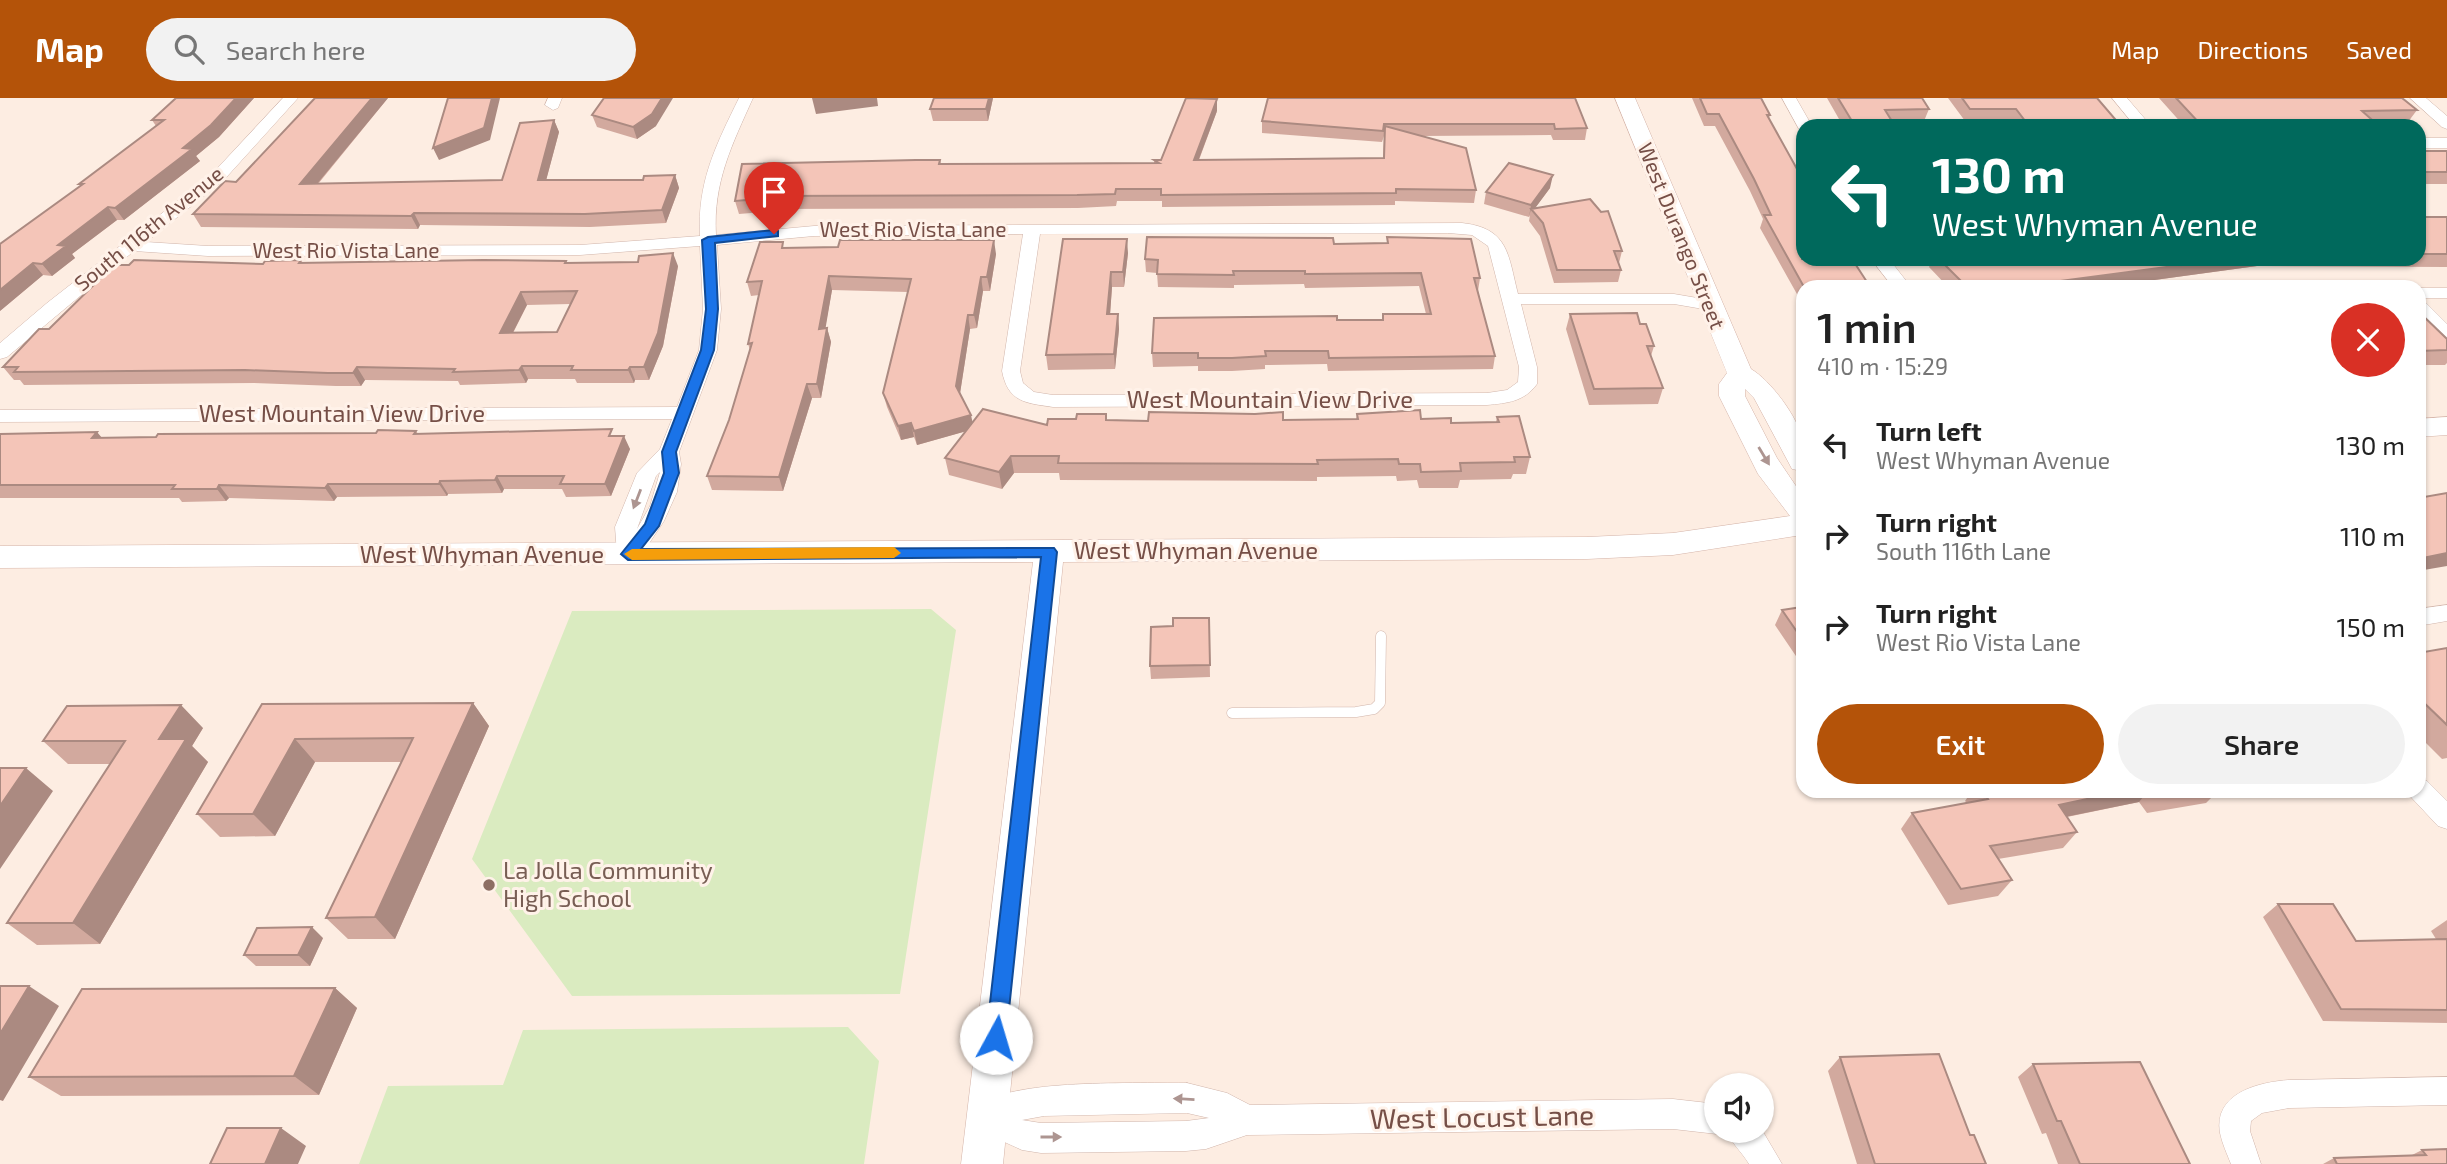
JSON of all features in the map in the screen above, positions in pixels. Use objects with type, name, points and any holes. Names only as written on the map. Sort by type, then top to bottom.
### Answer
[{"type":"street","name":"South 116th Avenue","points":[[0,353],[53,307],[217,178],[291,98]]},
{"type":"street","points":[[628,554],[651,526],[672,473],[669,452],[704,364],[712,309],[708,208],[713,173],[746,98]]},
{"type":"street","name":"West Durango Street","points":[[1625,98],[1740,374],[1754,382],[1765,394],[1796,451]]},
{"type":"street","points":[[1789,98],[1800,119]]},
{"type":"street","points":[[2119,98],[2137,119]]},
{"type":"street","points":[[2417,98],[2447,124]]},
{"type":"street","points":[[2426,143],[2447,143]]},
{"type":"street","name":"West Rio Vista Lane","points":[[130,246],[236,251],[580,250],[834,230],[1448,228],[1485,233],[1497,246],[1512,305]]},
{"type":"street","points":[[1018,392],[1011,371],[1032,229]]},
{"type":"street","points":[[1886,266],[1896,280]]},
{"type":"street","points":[[2426,296],[2447,293]]},
{"type":"street","points":[[2426,300],[2447,313]]},
{"type":"street","points":[[2426,304],[2447,335]]},
{"type":"street","points":[[1521,390],[1527,384],[1528,367],[1512,305],[1678,312],[1709,305]]},
{"type":"street","points":[[1740,374],[1732,384],[1732,396],[1772,471],[1796,506]]},
{"type":"street","name":"West Mountain View Drive","points":[[1018,392],[1028,397],[1053,401],[1487,399],[1512,396],[1521,390]]},
{"type":"street","name":"West Mountain View Drive","points":[[0,416],[685,413]]},
{"type":"street","points":[[2426,427],[2447,426]]},
{"type":"street","name":"West Whyman Avenue","points":[[0,557],[1614,548],[1673,544],[1796,526]]},
{"type":"street","points":[[982,1164],[1049,552]]},
{"type":"street","points":[[2426,616],[2447,612]]},
{"type":"street","points":[[2426,797],[2447,818]]},
{"type":"street","points":[[2246,1164],[2235,1130],[2236,1114],[2248,1102],[2267,1096],[2447,1091]]},
{"type":"street","name":"West Locust Lane","points":[[987,1119],[1022,1135],[1041,1138],[1186,1136],[1217,1131],[1247,1120],[1673,1114],[1704,1118]]},
{"type":"street","points":[[1752,1143],[1768,1164]]},
{"type":"lane","points":[[1232,713],[1356,712],[1374,709],[1380,703],[1381,636]]},
{"type":"green space","points":[[931,609],[956,630],[900,994],[572,996],[472,859],[572,611]]},
{"type":"green space","points":[[848,1027],[879,1061],[864,1164],[359,1164],[388,1086],[503,1085],[523,1030]]},
{"type":"building","points":[[176,98],[236,98],[211,125],[183,148],[192,149],[115,208],[108,207],[58,245],[66,246],[42,264],[33,263],[0,290],[0,244],[83,184],[79,184],[164,120],[152,120]]},
{"type":"building","points":[[315,98],[372,98],[300,184],[502,180],[520,123],[554,120],[538,180],[643,180],[644,176],[675,175],[662,210],[585,214],[414,213],[411,216],[193,214],[225,181],[236,182]]},
{"type":"building","points":[[448,98],[492,98],[484,128],[433,148]]},
{"type":"building","points":[[604,98],[662,98],[652,114],[633,127],[592,115]]},
{"type":"building","points":[[934,98],[989,98],[986,109],[930,109]]},
{"type":"building","points":[[1186,98],[1217,99],[1194,160],[1384,158],[1385,126],[1466,148],[1476,190],[1396,189],[1396,193],[1161,195],[1161,189],[1116,189],[1115,194],[760,196],[759,199],[735,201],[742,164],[916,160],[940,160],[939,164],[1159,163],[1154,160],[1161,160]]},
{"type":"building","points":[[1268,98],[1575,98],[1587,128],[1555,129],[1554,124],[1384,124],[1383,131],[1262,121]]},
{"type":"building","points":[[1700,98],[1761,98],[1770,115],[1767,115],[1796,167],[1796,266],[1857,266],[1866,280],[1800,280],[1764,215],[1771,215],[1719,114],[1707,114]]},
{"type":"building","points":[[1838,98],[1922,98],[1929,109],[1885,110],[1891,119],[1851,119]]},
{"type":"building","points":[[1962,98],[2097,98],[2115,119],[2024,119],[2016,109],[1970,109]]},
{"type":"building","points":[[2176,98],[2402,98],[2417,110],[2362,111],[2371,119],[2196,119]]},
{"type":"building","points":[[2426,151],[2447,151],[2447,172],[2426,172]]},
{"type":"building","points":[[1509,163],[1553,175],[1531,205],[1486,192]]},
{"type":"building","points":[[1590,199],[1601,212],[1608,211],[1622,251],[1614,251],[1621,270],[1557,270],[1543,223],[1531,209]]},
{"type":"building","points":[[2426,217],[2447,217],[2447,254],[2426,254]]},
{"type":"building","points":[[1147,237],[1333,238],[1334,244],[1388,243],[1387,237],[1471,239],[1480,278],[1474,278],[1495,356],[1329,358],[1328,351],[1265,351],[1266,356],[1198,358],[1198,353],[1152,353],[1154,318],[1337,316],[1337,320],[1383,320],[1383,314],[1431,314],[1421,273],[1305,274],[1305,271],[1233,271],[1234,275],[1157,274],[1158,260],[1145,259]]},
{"type":"building","points":[[1063,239],[1127,239],[1123,272],[1111,272],[1107,314],[1118,314],[1114,354],[1046,355]]},
{"type":"building","points":[[840,240],[994,240],[987,277],[981,277],[974,315],[968,315],[956,386],[971,415],[914,431],[911,423],[898,426],[883,393],[911,279],[829,276],[819,329],[827,328],[817,384],[807,384],[779,477],[707,476],[729,420],[752,343],[748,344],[762,281],[747,282],[760,242],[783,242],[782,248],[838,247]]},
{"type":"building","points":[[673,253],[658,333],[644,367],[630,367],[628,370],[571,370],[573,366],[522,366],[519,370],[453,372],[455,369],[357,367],[353,373],[245,370],[14,372],[18,367],[3,367],[39,329],[49,329],[114,265],[129,265],[134,260],[263,264],[265,261],[301,260],[299,263],[483,260],[566,261],[565,263],[638,262],[639,256]],"holes":[[[577,291],[557,332],[500,333],[521,292]]]},
{"type":"building","points":[[1946,266],[2174,266],[2067,280],[1960,280]]},
{"type":"building","points":[[1637,313],[1640,324],[1646,324],[1654,346],[1647,346],[1663,388],[1594,389],[1570,314]]},
{"type":"building","points":[[2426,319],[2447,339],[2447,350],[2426,351]]},
{"type":"building","points":[[983,409],[1047,425],[1048,419],[1076,419],[1077,414],[1106,414],[1106,420],[1148,421],[1149,412],[1283,412],[1283,420],[1358,419],[1357,414],[1420,410],[1421,419],[1451,418],[1451,423],[1499,422],[1497,417],[1519,416],[1530,457],[1514,457],[1515,462],[1460,463],[1461,471],[1421,472],[1420,464],[1399,464],[1398,459],[1317,460],[1318,464],[1058,463],[1059,456],[1011,456],[999,472],[945,458]]},
{"type":"building","points":[[612,429],[609,436],[624,436],[605,484],[560,484],[564,476],[497,476],[495,480],[440,481],[439,484],[328,484],[325,488],[219,485],[217,489],[172,489],[175,485],[0,485],[0,434],[97,432],[92,438],[156,437],[158,434],[376,433],[378,430],[416,431],[414,434]]},
{"type":"building","points":[[2447,493],[2447,553],[2426,557],[2426,497]]},
{"type":"building","points":[[1796,608],[1796,630],[1782,610]]},
{"type":"building","points":[[1173,618],[1209,618],[1210,665],[1150,666],[1151,627],[1173,626]]},
{"type":"building","points":[[2447,648],[2447,725],[2426,705],[2426,652]]},
{"type":"building","points":[[473,703],[375,917],[326,918],[413,738],[295,739],[253,814],[197,814],[262,704]]},
{"type":"building","points":[[181,705],[159,739],[186,739],[73,923],[7,923],[125,741],[43,741],[67,706]]},
{"type":"building","points":[[0,768],[26,768],[0,806]]},
{"type":"building","points":[[2092,798],[2059,805],[2077,832],[1990,846],[2012,880],[1961,889],[1912,813],[1988,799]]},
{"type":"building","points":[[2278,904],[2333,904],[2356,941],[2447,939],[2447,1010],[2341,1009]]},
{"type":"building","points":[[312,927],[298,955],[244,955],[257,928]]},
{"type":"building","points":[[0,986],[29,986],[0,1034]]},
{"type":"building","points":[[335,988],[294,1076],[29,1077],[82,989]]},
{"type":"building","points":[[1939,1054],[1970,1135],[1974,1135],[1986,1164],[1875,1164],[1840,1057]]},
{"type":"building","points":[[2140,1062],[2190,1164],[2080,1164],[2061,1121],[2057,1121],[2033,1064]]},
{"type":"building","points":[[227,1128],[281,1128],[265,1164],[210,1164]]},
{"type":"building","points":[[2447,1149],[2447,1164],[2337,1164],[2334,1158],[2426,1155],[2422,1150]]},
{"type":"slow traffic","points":[[632,554],[894,553]]},
{"type":"place","name":"La Jolla Community High School","points":[[489,885]]},
{"type":"route","points":[[774,234],[708,240],[712,309],[708,350],[669,452],[672,473],[651,526],[645,537],[628,554],[1049,552],[996,1038]]}]
